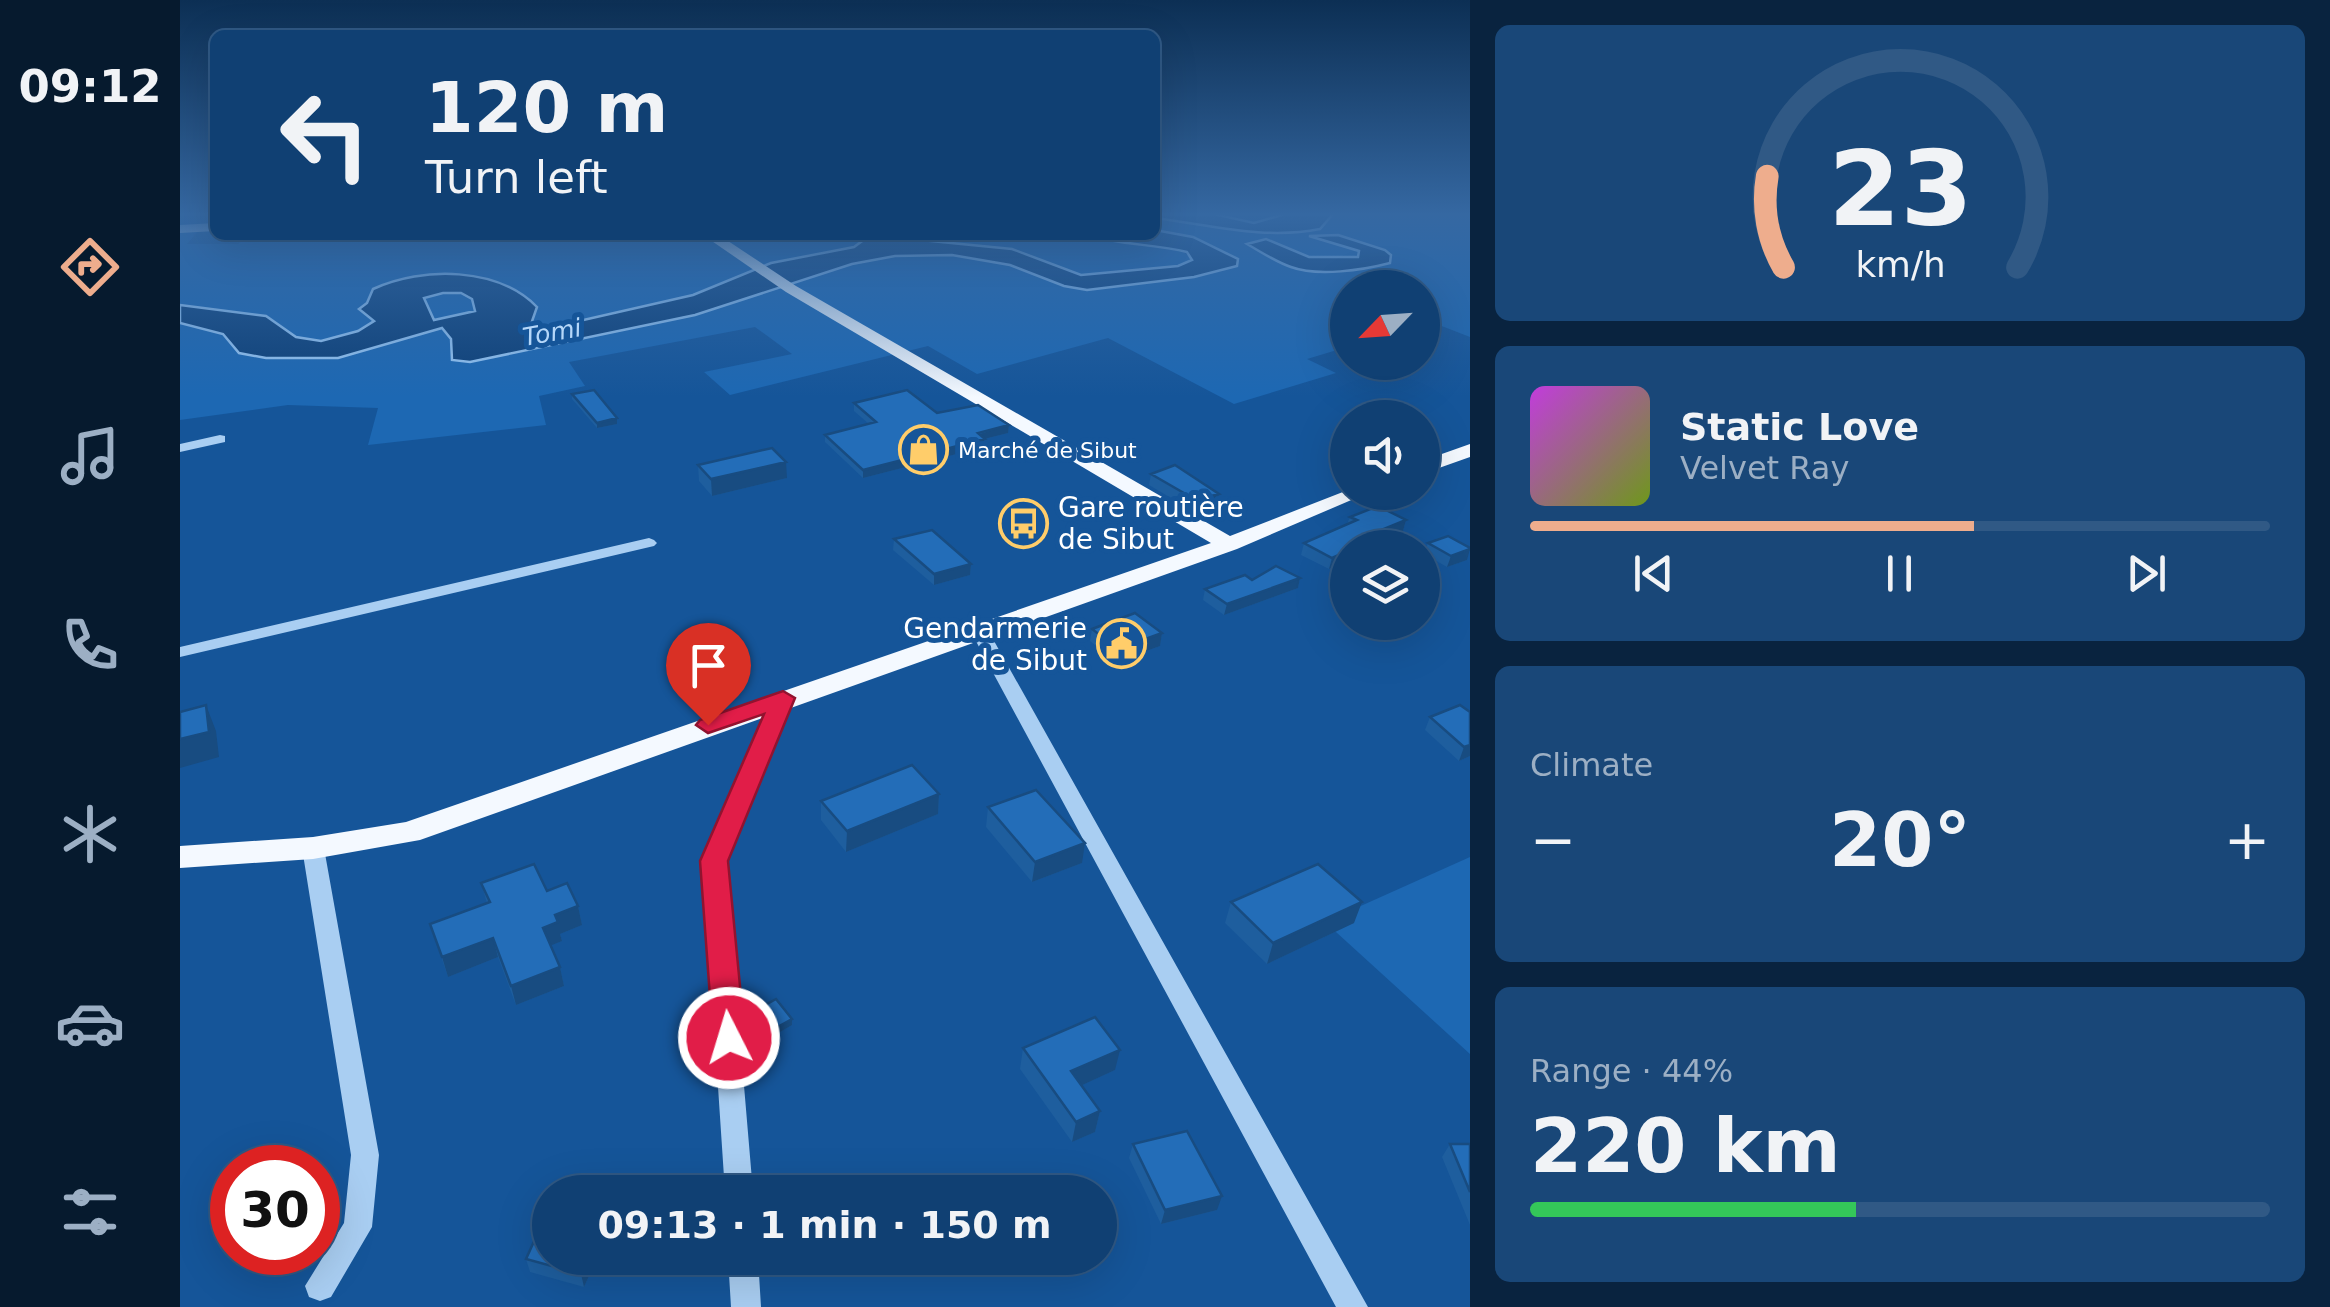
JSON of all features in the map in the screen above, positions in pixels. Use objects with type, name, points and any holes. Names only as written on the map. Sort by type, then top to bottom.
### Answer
[{"type":"main road","points":[[770,275],[1229,544]]},
{"type":"main road","points":[[1440,461],[1470,450]]},
{"type":"main road","points":[[180,856],[313,848],[409,832],[1229,544],[1330,504]]},
{"type":"street","points":[[180,448],[220,439]]},
{"type":"street","points":[[180,652],[648,543]]},
{"type":"street","points":[[980,632],[1353,1307]]},
{"type":"street","points":[[739,1175],[714,861],[783,698]]},
{"type":"street","points":[[313,848],[365,1155],[358,1227],[320,1286]]},
{"type":"street","points":[[744,1275],[746,1307]]},
{"type":"shaded area","points":[[180,275],[742,275],[693,295],[544,329],[530,327],[537,307],[521,294],[486,279],[447,276],[386,283],[375,321],[358,331],[321,341],[296,337],[266,316],[180,305]]},
{"type":"shaded area","points":[[818,275],[1036,275],[1087,290],[1195,275],[1330,275],[1330,352],[1307,359],[1330,370],[1330,375],[1234,404],[1108,338],[977,374],[928,346],[730,395],[704,372],[792,354],[755,327],[569,362],[585,386],[539,396],[546,425],[368,445],[378,408],[288,405],[180,420],[180,323],[223,334],[239,353],[266,358],[338,358],[442,328],[470,362],[695,315]]},
{"type":"shaded area","points":[[1440,275],[1470,275],[1470,337],[1440,325]]},
{"type":"shaded area","points":[[461,293],[472,299],[475,312],[434,320],[424,297]]},
{"type":"shaded area","points":[[1470,857],[1470,1054],[1325,922]]},
{"type":"water","name":"Tomi","points":[[426,275],[464,275],[502,284],[537,307],[530,327],[544,329],[693,295],[742,275],[818,275],[695,315],[470,362],[452,360],[451,339],[442,328],[338,358],[266,358],[239,353],[223,334],[180,323],[180,305],[266,316],[296,337],[321,341],[358,331],[374,321],[359,309],[367,303],[373,289]],"holes":[[[461,293],[472,299],[475,311],[434,320],[424,298]]]},
{"type":"water","points":[[1036,275],[1202,275],[1087,290]]},
{"type":"building","points":[[594,390],[617,418],[597,423],[572,394]]},
{"type":"building","points":[[907,390],[937,413],[978,405],[1009,425],[978,433],[985,439],[863,470],[825,435],[876,422],[854,403]]},
{"type":"building","points":[[772,448],[786,462],[711,479],[698,465]]},
{"type":"building","points":[[1175,465],[1219,494],[1196,500],[1151,474]]},
{"type":"building","points":[[1368,510],[1386,510],[1406,520],[1381,530],[1334,530],[1357,520],[1350,517]]},
{"type":"building","points":[[932,530],[971,564],[934,574],[894,539]]},
{"type":"building","points":[[1330,532],[1330,557],[1304,543]]},
{"type":"building","points":[[1448,536],[1470,549],[1451,556],[1440,550],[1440,539]]},
{"type":"building","points":[[1276,566],[1300,578],[1227,604],[1205,589],[1245,575],[1252,580]]},
{"type":"building","points":[[1135,613],[1162,633],[1118,649],[1092,629]]},
{"type":"building","points":[[206,705],[209,732],[180,739],[180,712]]},
{"type":"building","points":[[1460,705],[1470,712],[1470,745],[1464,747],[1430,717]]},
{"type":"building","points":[[912,765],[939,794],[847,831],[821,801]]},
{"type":"building","points":[[1036,790],[1085,843],[1035,862],[988,807]]},
{"type":"building","points":[[534,864],[547,891],[567,883],[578,906],[555,915],[558,922],[543,928],[560,967],[511,986],[493,938],[442,957],[430,924],[490,902],[481,883]]},
{"type":"building","points":[[1318,864],[1362,902],[1273,943],[1231,902]]},
{"type":"building","points":[[776,999],[792,1019],[763,1035],[747,1015]]},
{"type":"building","points":[[1095,1017],[1120,1050],[1071,1071],[1100,1111],[1076,1122],[1023,1048]]},
{"type":"building","points":[[1187,1131],[1222,1196],[1165,1210],[1133,1144]]},
{"type":"building","points":[[1450,1144],[1470,1144],[1470,1192]]},
{"type":"place","name":"Marché de Sibut","points":[[923,450]]},
{"type":"place","name":"Gare routière de Sibut","points":[[1023,523]]},
{"type":"place","name":"Gendarmerie de Sibut","points":[[1122,644]]},
{"type":"route","points":[[708,725],[783,698],[714,861],[729,1038]]}]
